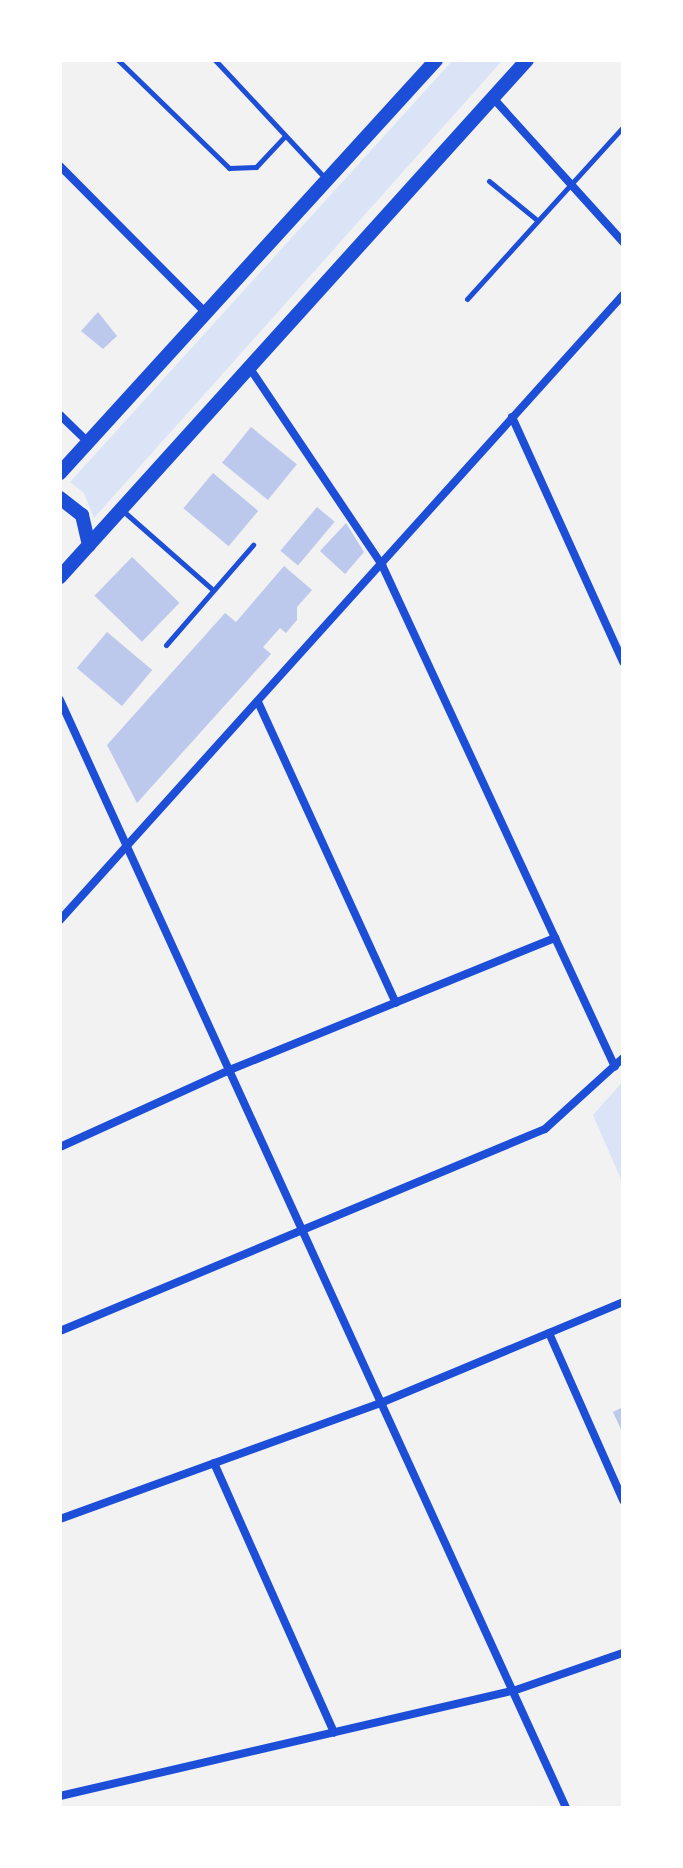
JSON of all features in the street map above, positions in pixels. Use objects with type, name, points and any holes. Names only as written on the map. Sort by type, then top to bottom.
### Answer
[{"type":"main road","points":[[60,473],[436,60]]},
{"type":"main road","points":[[60,577],[527,60]]},
{"type":"main road","points":[[60,498],[82,515],[89,545]]},
{"type":"street","points":[[493,98],[623,242]]},
{"type":"street","points":[[60,166],[206,313]]},
{"type":"street","points":[[60,920],[623,295]]},
{"type":"street","points":[[248,367],[382,565],[615,1067]]},
{"type":"street","points":[[60,415],[88,442]]},
{"type":"street","points":[[512,417],[623,662]]},
{"type":"street","points":[[60,700],[129,843],[566,1808]]},
{"type":"street","points":[[258,702],[396,1003]]},
{"type":"street","points":[[60,1147],[232,1069],[555,938]]},
{"type":"street","points":[[60,1331],[545,1129],[623,1058]]},
{"type":"street","points":[[60,1519],[383,1402],[623,1302]]},
{"type":"street","points":[[549,1333],[623,1500]]},
{"type":"street","points":[[214,1463],[334,1732]]},
{"type":"street","points":[[60,1796],[513,1691],[623,1653]]},
{"type":"lane","points":[[118,60],[229,168],[256,167],[285,136]]},
{"type":"lane","points":[[215,60],[328,181]]},
{"type":"lane","points":[[467,299],[623,127]]},
{"type":"lane","points":[[489,181],[537,220]]},
{"type":"lane","points":[[121,509],[213,591]]},
{"type":"lane","points":[[166,645],[253,545]]},
{"type":"shaded area","points":[[453,60],[501,62],[94,518],[84,493],[70,482]]},
{"type":"shaded area","points":[[623,1081],[623,1184],[593,1115]]},
{"type":"building","points":[[98,312],[117,336],[103,349],[81,331]]},
{"type":"building","points":[[251,427],[297,464],[268,500],[222,463]]},
{"type":"building","points":[[213,473],[258,511],[229,546],[183,508]]},
{"type":"building","points":[[317,507],[335,522],[298,565],[280,551]]},
{"type":"building","points":[[346,523],[364,552],[345,574],[320,551]]},
{"type":"building","points":[[132,557],[179,603],[142,642],[94,596]]},
{"type":"building","points":[[284,566],[312,590],[297,607],[297,620],[286,633],[280,628],[263,647],[271,654],[137,803],[107,745],[225,613],[236,622]]},
{"type":"building","points":[[107,632],[152,670],[122,706],[77,668]]},
{"type":"building","points":[[623,1407],[623,1434],[613,1412]]}]
